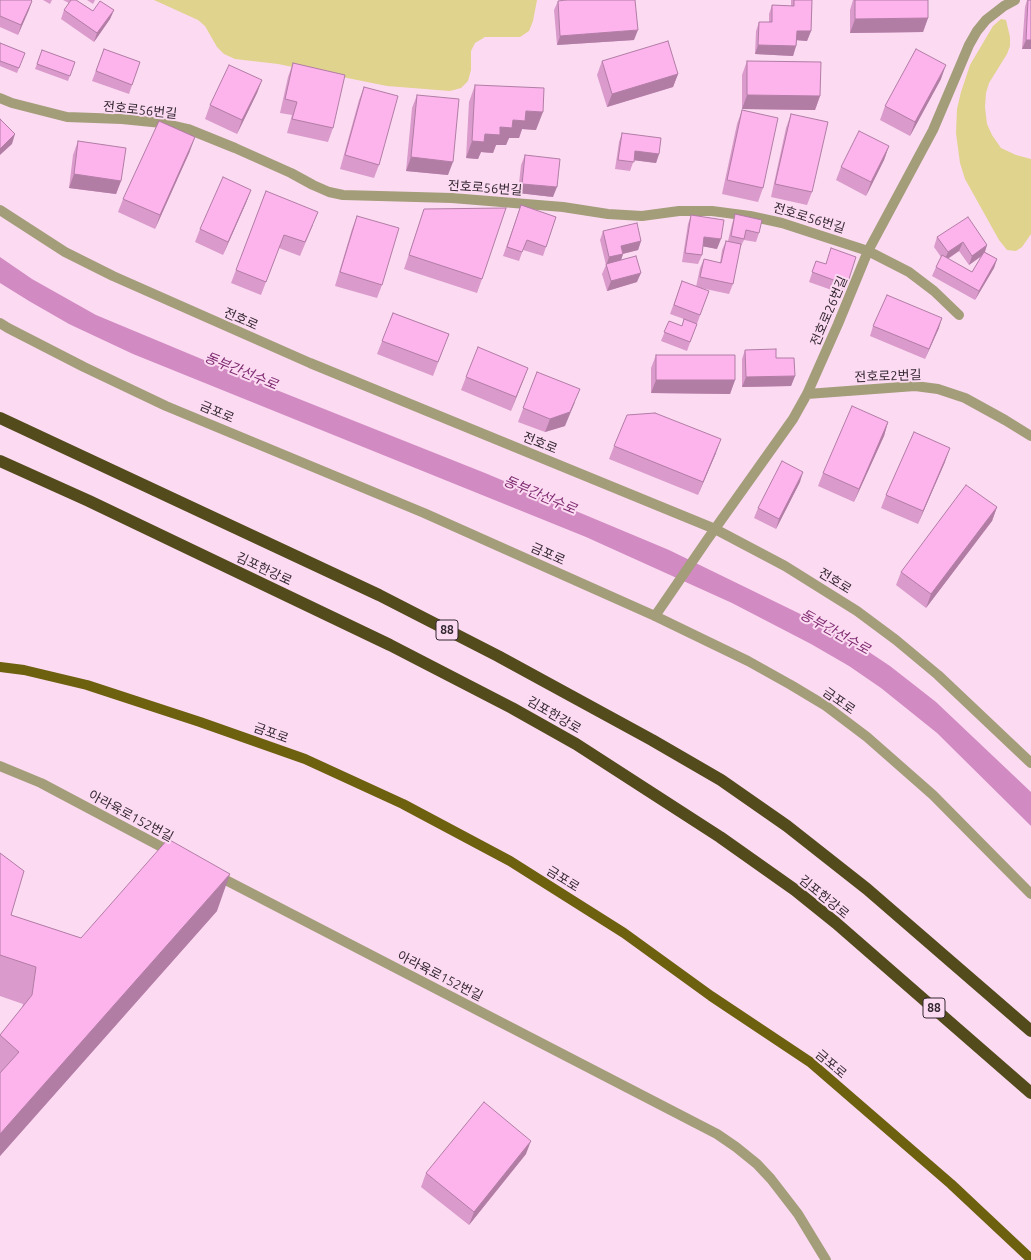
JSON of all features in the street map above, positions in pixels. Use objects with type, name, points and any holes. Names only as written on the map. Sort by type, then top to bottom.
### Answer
[{"type":"highway","name":"김포한강로","points":[[0,418],[379,595],[498,656],[652,740],[721,780],[787,826],[867,889],[1031,1031]]},
{"type":"highway","name":"김포한강로","points":[[0,461],[89,501],[390,645],[512,708],[576,744],[720,837],[795,890],[1031,1093]]},
{"type":"main road","name":"금포로","points":[[0,667],[24,670],[87,686],[200,722],[305,759],[403,804],[510,861],[624,932],[711,996],[810,1062],[951,1184],[1031,1259]]},
{"type":"street","name":"전호로26번길","points":[[655,616],[714,529],[793,419],[807,394],[868,251],[933,130],[969,45],[977,31],[986,20],[1004,3],[1015,0]]},
{"type":"street","name":"전호로56번길","points":[[0,98],[12,103],[67,117],[162,123],[188,129],[291,173],[329,192],[343,195],[460,199],[563,207],[608,214],[642,216],[679,211],[712,211],[750,216],[782,223],[868,251],[909,272],[934,291],[959,315]]},
{"type":"street","name":"전호로","points":[[0,210],[65,252],[120,279],[310,363],[714,529],[785,566],[857,611],[896,640],[938,675],[1031,763]]},
{"type":"street","name":"금포로","points":[[0,323],[84,367],[166,406],[424,513],[655,616],[748,661],[826,706],[867,736],[933,795],[1031,894]]},
{"type":"street","name":"전호로2번길","points":[[807,394],[915,386],[938,389],[965,398],[1031,436]]},
{"type":"street","name":"아라육로152번길","points":[[0,766],[41,783],[185,859]]},
{"type":"street","name":"아라육로152번길","points":[[205,869],[717,1134],[757,1164],[771,1179],[798,1214],[826,1260]]},
{"type":"shaded area","points":[[154,0],[537,0],[533,21],[529,31],[520,37],[485,37],[475,43],[471,51],[471,70],[468,81],[461,88],[450,91],[387,86],[278,64],[235,59],[224,54],[217,47],[205,26],[198,20]]},
{"type":"shaded area","points":[[1001,19],[1006,20],[1010,37],[1010,46],[1007,54],[989,83],[986,93],[985,107],[987,124],[992,135],[1001,148],[1016,155],[1031,159],[1031,234],[1022,247],[1016,251],[1007,250],[999,240],[965,179],[960,163],[956,133],[957,109],[970,65],[993,26]]},
{"type":"water","name":"동부간선수로","points":[[0,257],[32,279],[96,315],[264,385],[485,473],[669,550],[827,627],[854,642],[890,666],[936,702],[1031,792],[1031,826],[937,733],[881,688],[849,666],[811,644],[732,603],[586,537],[133,354],[69,324],[0,283]]},
{"type":"building","points":[[0,0],[32,1],[21,25],[0,16]]},
{"type":"building","points":[[71,0],[76,0],[93,11],[100,1],[114,10],[97,33],[64,10]]},
{"type":"building","points":[[635,0],[638,30],[560,36],[558,1]]},
{"type":"building","points":[[794,0],[812,0],[811,31],[797,31],[796,46],[758,45],[759,22],[772,22],[772,5],[794,6]]},
{"type":"building","points":[[855,0],[928,0],[928,18],[855,19]]},
{"type":"building","points":[[1028,0],[1031,0],[1031,40],[1026,40]]},
{"type":"building","points":[[668,41],[678,74],[612,94],[602,61]]},
{"type":"building","points":[[0,43],[25,53],[19,68],[0,61]]},
{"type":"building","points":[[104,49],[140,62],[132,85],[96,71]]},
{"type":"building","points":[[916,49],[946,65],[915,122],[885,106]]},
{"type":"building","points":[[42,50],[75,62],[70,76],[37,64]]},
{"type":"building","points":[[747,61],[821,62],[820,96],[747,95]]},
{"type":"building","points":[[293,63],[345,75],[333,128],[292,119],[297,102],[285,99]]},
{"type":"building","points":[[229,65],[262,80],[242,120],[210,105]]},
{"type":"building","points":[[475,85],[544,88],[543,112],[526,111],[525,121],[513,120],[512,128],[500,127],[500,135],[485,134],[484,142],[472,141]]},
{"type":"building","points":[[364,87],[398,96],[379,165],[345,155]]},
{"type":"building","points":[[417,95],[459,99],[453,162],[411,157]]},
{"type":"building","points":[[742,110],[778,118],[763,188],[727,180]]},
{"type":"building","points":[[791,114],[828,122],[812,192],[775,184]]},
{"type":"building","points":[[0,119],[15,134],[0,149]]},
{"type":"building","points":[[159,121],[195,137],[160,215],[123,199]]},
{"type":"building","points":[[859,131],[889,146],[871,182],[841,167]]},
{"type":"building","points":[[622,133],[661,138],[659,154],[635,151],[634,162],[618,160]]},
{"type":"building","points":[[78,141],[126,148],[121,181],[74,174]]},
{"type":"building","points":[[525,155],[560,159],[557,187],[522,184]]},
{"type":"building","points":[[223,177],[251,190],[228,242],[200,229]]},
{"type":"building","points":[[266,191],[318,212],[305,242],[284,235],[266,282],[236,270]]},
{"type":"building","points":[[521,205],[556,217],[546,247],[527,240],[522,252],[507,247]]},
{"type":"building","points":[[506,208],[482,279],[409,255],[424,209]]},
{"type":"building","points":[[735,214],[762,220],[759,233],[746,230],[744,239],[731,236]]},
{"type":"building","points":[[691,215],[724,220],[721,239],[704,237],[702,255],[685,253]]},
{"type":"building","points":[[357,216],[399,228],[382,285],[340,272]]},
{"type":"building","points":[[968,217],[987,245],[972,256],[963,242],[948,252],[937,237]]},
{"type":"building","points":[[637,223],[641,241],[621,246],[623,254],[609,257],[603,231]]},
{"type":"building","points":[[726,241],[741,244],[733,284],[700,277],[704,259],[721,263]]},
{"type":"building","points":[[831,248],[856,257],[847,285],[812,272],[816,261],[826,264]]},
{"type":"building","points":[[984,252],[997,259],[979,291],[936,267],[942,255],[972,272]]},
{"type":"building","points":[[636,256],[641,273],[611,281],[606,264]]},
{"type":"building","points":[[682,281],[709,291],[700,315],[674,305]]},
{"type":"building","points":[[887,295],[942,318],[929,349],[873,326]]},
{"type":"building","points":[[393,313],[449,334],[438,362],[382,341]]},
{"type":"building","points":[[684,319],[697,324],[690,342],[664,332],[669,321],[682,326]]},
{"type":"building","points":[[478,347],[528,368],[516,397],[466,377]]},
{"type":"building","points":[[776,349],[776,358],[794,358],[795,376],[746,377],[745,350]]},
{"type":"building","points":[[656,355],[735,355],[735,380],[656,380]]},
{"type":"building","points":[[537,372],[580,389],[570,412],[550,419],[523,408]]},
{"type":"building","points":[[852,406],[888,422],[859,489],[823,473]]},
{"type":"building","points":[[655,413],[721,439],[703,482],[614,446],[627,415]]},
{"type":"building","points":[[914,432],[950,448],[923,511],[886,495]]},
{"type":"building","points":[[782,461],[803,472],[779,519],[758,508]]},
{"type":"building","points":[[966,485],[997,507],[931,594],[901,572]]},
{"type":"building","points":[[168,839],[230,874],[0,1134],[0,1073],[19,1052],[0,1035],[32,995],[36,967],[0,955],[0,853],[24,871],[11,915],[81,938]]},
{"type":"building","points":[[484,1102],[531,1141],[474,1212],[426,1173]]}]
